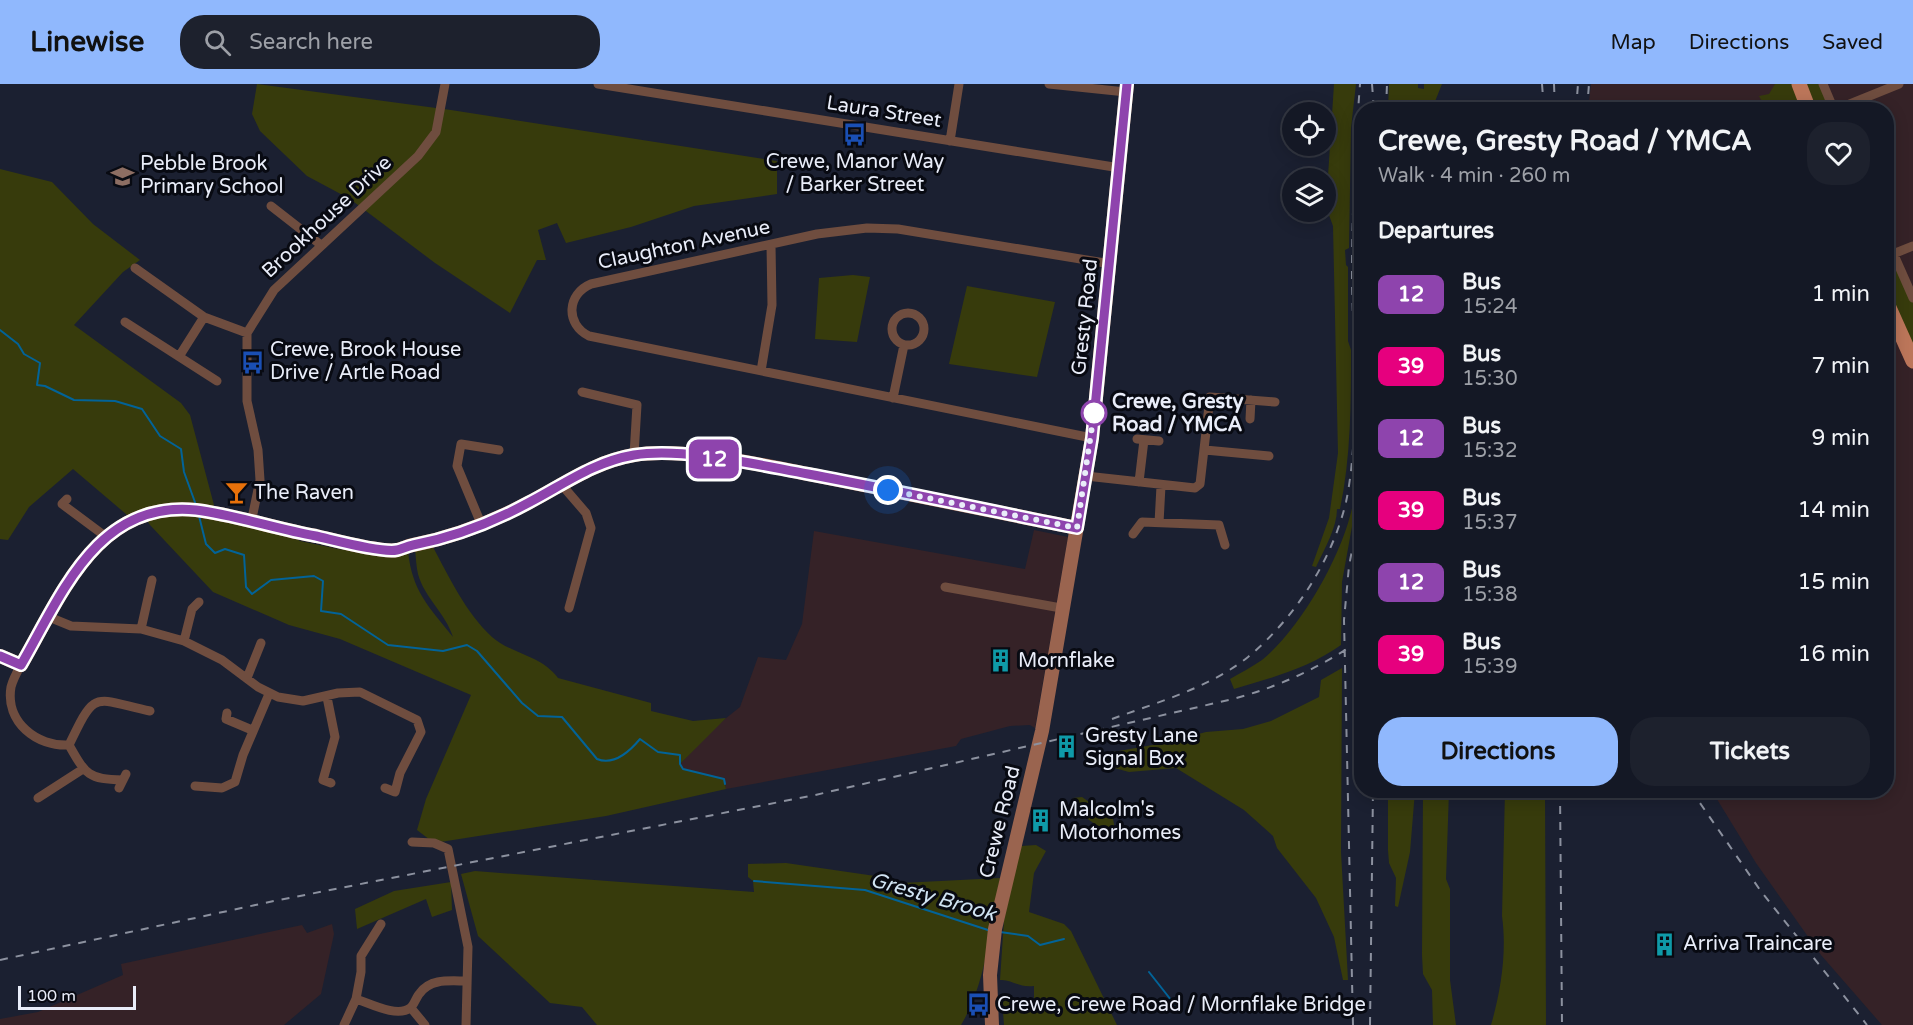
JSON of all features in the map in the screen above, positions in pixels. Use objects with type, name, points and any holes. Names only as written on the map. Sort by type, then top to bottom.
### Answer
[{"type":"main road","points":[[1799,84],[1806,102]]},
{"type":"main road","points":[[1894,319],[1913,361]]},
{"type":"street","name":"Brookhouse Drive","points":[[247,333],[274,290],[418,156],[436,132],[445,84]]},
{"type":"street","name":"Laura Street","points":[[598,84],[642,88],[1120,168]]},
{"type":"street","points":[[950,141],[959,84]]},
{"type":"street","points":[[1049,84],[1126,88]]},
{"type":"street","points":[[1823,84],[1831,102]]},
{"type":"street","points":[[1854,102],[1899,84]]},
{"type":"street","name":"Gresty Road","points":[[1042,730],[1061,608],[1092,438],[1111,264],[1126,88]]},
{"type":"street","points":[[271,206],[321,245]]},
{"type":"street","name":"Claughton Avenue","points":[[1092,438],[589,336],[574,322],[572,307],[578,292],[591,284],[817,234],[867,228],[888,229],[1111,264]]},
{"type":"street","points":[[761,370],[772,304],[771,245]]},
{"type":"street","points":[[1894,254],[1913,246]]},
{"type":"street","points":[[1894,256],[1913,298]]},
{"type":"street","points":[[135,268],[204,317],[247,333],[247,401],[258,450],[260,480],[251,523]]},
{"type":"street","points":[[180,355],[204,317]]},
{"type":"street","points":[[125,322],[180,355],[217,381]]},
{"type":"street","points":[[893,398],[904,345]]},
{"type":"street","points":[[582,392],[637,405],[634,455]]},
{"type":"street","points":[[1086,476],[1195,488],[1200,484],[1210,397],[1275,402]]},
{"type":"street","points":[[1250,419],[1251,400]]},
{"type":"street","points":[[1139,482],[1141,439],[1159,441]]},
{"type":"street","points":[[482,526],[458,466],[461,444],[499,450]]},
{"type":"street","points":[[1205,450],[1269,456]]},
{"type":"street","points":[[69,745],[53,745],[38,740],[25,730],[16,718],[11,691],[21,665],[81,563],[105,536],[122,525],[144,516],[177,510],[209,512],[251,523],[395,551],[447,539],[482,526],[591,468],[634,455],[690,456],[766,466],[1077,528]]},
{"type":"street","points":[[561,484],[586,513],[591,528],[569,608]]},
{"type":"street","points":[[1159,523],[1161,486]]},
{"type":"street","points":[[62,504],[105,536]]},
{"type":"street","points":[[1133,534],[1142,522],[1219,525],[1225,545]]},
{"type":"street","points":[[141,630],[152,580]]},
{"type":"street","points":[[945,587],[1061,608]]},
{"type":"street","points":[[184,641],[192,606]]},
{"type":"street","points":[[49,617],[71,626],[141,630],[184,641],[222,660],[269,694],[296,701],[345,692],[368,694],[417,720],[421,732],[403,767],[399,794],[385,788]]},
{"type":"street","points":[[247,678],[261,643]]},
{"type":"street","points":[[0,656],[21,665]]},
{"type":"street","points":[[195,786],[222,788],[235,782],[252,730],[269,694]]},
{"type":"street","points":[[323,780],[335,737],[327,697]]},
{"type":"street","points":[[69,745],[86,710],[93,703],[102,700],[150,711]]},
{"type":"street","points":[[226,719],[252,730]]},
{"type":"street","name":"Crewe Road","points":[[992,1025],[990,995],[995,931],[1042,730]]},
{"type":"street","points":[[69,745],[83,769],[97,779],[123,781]]},
{"type":"street","points":[[37,784],[41,795],[83,769]]},
{"type":"street","points":[[412,842],[434,843],[448,849],[468,947],[466,1025]]},
{"type":"street","points":[[344,1025],[356,999],[361,972],[361,956],[381,924]]},
{"type":"street","points":[[411,1008],[422,989],[432,982],[467,981]]},
{"type":"street","points":[[356,999],[391,1011],[411,1008]]},
{"type":"street","points":[[411,1008],[425,1025]]},
{"type":"shaded area","points":[[1591,84],[1913,84],[1913,1025],[1882,1025],[1821,955],[1756,863],[1716,798],[1894,798],[1894,102],[1589,102]]},
{"type":"shaded area","points":[[1034,530],[1068,537],[1035,728],[1030,725],[1010,726],[961,739],[956,746],[726,789],[724,779],[683,769],[680,764],[715,727],[740,707],[758,657],[786,660],[802,624],[814,531],[1025,569]]},
{"type":"shaded area","points":[[332,924],[334,934],[321,994],[284,1025],[0,1025],[0,1019],[38,1012],[123,975],[121,964],[302,925],[307,933]]},
{"type":"green space","points":[[257,84],[451,110],[777,161],[777,194],[694,206],[631,227],[566,243],[557,223],[538,230],[546,260],[537,260],[510,313],[435,263],[350,199],[307,176],[260,131],[252,114]]},
{"type":"green space","points":[[1334,84],[1356,84],[1351,128],[1349,248],[1345,250],[1348,267],[1348,341],[1351,350],[1348,450],[1340,509],[1337,509],[1333,530],[1316,567],[1312,566],[1329,518],[1338,453],[1332,222],[1336,222],[1336,168],[1329,168],[1329,156],[1336,156],[1336,102],[1333,102]]},
{"type":"green space","points":[[1389,84],[1418,84],[1418,88],[1424,89],[1424,84],[1442,84],[1435,102],[1388,102]]},
{"type":"green space","points":[[1775,84],[1823,84],[1831,102],[1762,102],[1759,96],[1769,94]]},
{"type":"green space","points":[[0,169],[52,182],[93,224],[140,260],[123,272],[74,325],[181,403],[190,415],[214,505],[209,512],[282,530],[300,541],[343,550],[408,551],[413,577],[423,598],[453,637],[418,574],[415,549],[433,547],[474,617],[492,637],[535,659],[558,678],[651,703],[651,711],[693,721],[726,718],[680,764],[683,769],[724,779],[726,789],[606,816],[434,843],[417,830],[426,799],[471,695],[340,639],[289,625],[213,592],[144,516],[133,520],[73,469],[29,507],[8,540],[0,539]]},
{"type":"green space","points":[[1894,255],[1913,298],[1913,361],[1894,319]]},
{"type":"green space","points":[[853,275],[870,277],[857,342],[815,339],[819,278]]},
{"type":"green space","points":[[967,286],[1055,302],[1037,377],[949,364]]},
{"type":"green space","points":[[1354,500],[1354,515],[1342,582],[1341,645],[1303,666],[1234,689],[1230,679],[1262,660],[1290,631],[1303,613],[1327,574]]},
{"type":"green space","points":[[1354,594],[1354,635],[1352,637]]},
{"type":"green space","points":[[1342,668],[1341,852],[1348,980],[1343,980],[1334,937],[1316,898],[1277,848],[1273,836],[1244,810],[1176,768],[1129,772],[1089,761],[1091,756],[1169,742],[1206,732],[1243,729],[1271,721],[1319,697],[1321,680]]},
{"type":"green space","points":[[1082,797],[1113,819],[1115,829],[1120,833],[1119,840],[1071,808],[1073,798]]},
{"type":"green space","points":[[1388,798],[1414,798],[1410,852],[1398,907],[1395,906],[1396,878],[1389,863]]},
{"type":"green space","points":[[1423,798],[1449,798],[1446,879],[1450,889],[1450,980],[1456,1025],[1433,1025],[1432,990],[1423,974]]},
{"type":"green space","points":[[1505,798],[1545,798],[1546,1025],[1491,1025],[1498,999],[1503,957]]},
{"type":"green space","points":[[1036,845],[1046,851],[1034,873],[1029,912],[1064,924],[1071,931],[1117,1025],[1004,1025],[1002,999],[1034,999],[1034,986],[1000,980],[1004,920],[1021,846]]},
{"type":"green space","points":[[786,863],[882,877],[901,883],[1000,878],[982,973],[977,991],[961,1025],[597,1025],[582,1007],[550,1003],[478,936],[461,874],[475,871],[754,892],[753,881],[748,877],[748,864]]},
{"type":"green space","points":[[451,882],[452,910],[432,917],[426,899],[357,929],[355,909],[394,891]]},
{"type":"waterway","name":"Gresty Brook","points":[[0,330],[18,344],[24,354],[40,363],[37,385],[45,386],[74,400],[115,401],[142,409],[160,436],[181,449],[184,472],[196,505]]},
{"type":"waterway","name":"Gresty Brook","points":[[199,516],[206,544],[215,553],[225,549],[244,555],[246,587],[252,594],[271,580],[314,576],[323,581],[321,611],[341,614],[388,645],[443,651],[467,645],[477,651],[522,703],[538,716],[562,717],[597,759],[603,761],[615,759],[640,739],[658,752],[680,755],[680,764],[683,769],[724,779],[725,784]]},
{"type":"waterway","name":"Gresty Brook","points":[[754,881],[865,890],[991,931]]},
{"type":"waterway","name":"Gresty Brook","points":[[1000,932],[1028,936],[1040,945],[1064,939]]},
{"type":"waterway","name":"Gresty Brook","points":[[1149,972],[1175,1005]]},
{"type":"railway","points":[[1359,102],[1360,84]]},
{"type":"railway","points":[[1372,84],[1373,102]]},
{"type":"railway","points":[[1386,102],[1387,84]]},
{"type":"railway","points":[[1542,84],[1543,102]]},
{"type":"railway","points":[[1554,84],[1555,102]]},
{"type":"railway","points":[[1577,102],[1578,84]]},
{"type":"railway","points":[[1588,102],[1589,84]]},
{"type":"railway","points":[[1354,194],[1352,279],[1354,354]]},
{"type":"railway","points":[[1112,719],[1200,686],[1233,668],[1265,642],[1296,607],[1321,567],[1340,524],[1350,476],[1354,420]]},
{"type":"railway","points":[[1353,1025],[1344,620],[1354,540]]},
{"type":"railway","points":[[0,960],[274,901],[815,795],[1233,699],[1300,675],[1354,644]]},
{"type":"railway","points":[[1370,1025],[1373,798]]},
{"type":"railway","points":[[1560,798],[1562,1025]]},
{"type":"railway","points":[[1697,798],[1760,890],[1867,1025]]},
{"type":"bus line","name":"12","points":[[0,656],[21,665],[67,585],[92,549],[112,531],[144,516],[177,510],[209,512],[282,530],[395,551],[411,545],[447,539],[482,526],[530,503],[580,472],[634,455],[690,456],[766,466],[1077,528],[1092,438],[1127,84]]},
{"type":"place","name":"Crewe, Manor Way / Barker Street","points":[[855,135]]},
{"type":"place","name":"Pebble Brook Primary School","points":[[122,176]]},
{"type":"place","name":"Crewe, Brook House Drive / Artle Road","points":[[252,362]]},
{"type":"place","name":"Crewe, Gresty Road / YMCA","points":[[1094,413]]},
{"type":"place","name":"The Raven","points":[[236,493]]},
{"type":"place","name":"Mornflake","points":[[1000,661]]},
{"type":"place","name":"Gresty Lane Signal Box","points":[[1067,747]]},
{"type":"place","name":"Malcolm's Motorhomes","points":[[1041,821]]},
{"type":"place","name":"Arriva Traincare","points":[[1665,944]]},
{"type":"place","name":"Crewe, Crewe Road / Mornflake Bridge","points":[[979,1005]]},
{"type":"route","points":[[888,490],[1077,528],[1094,413]]}]
